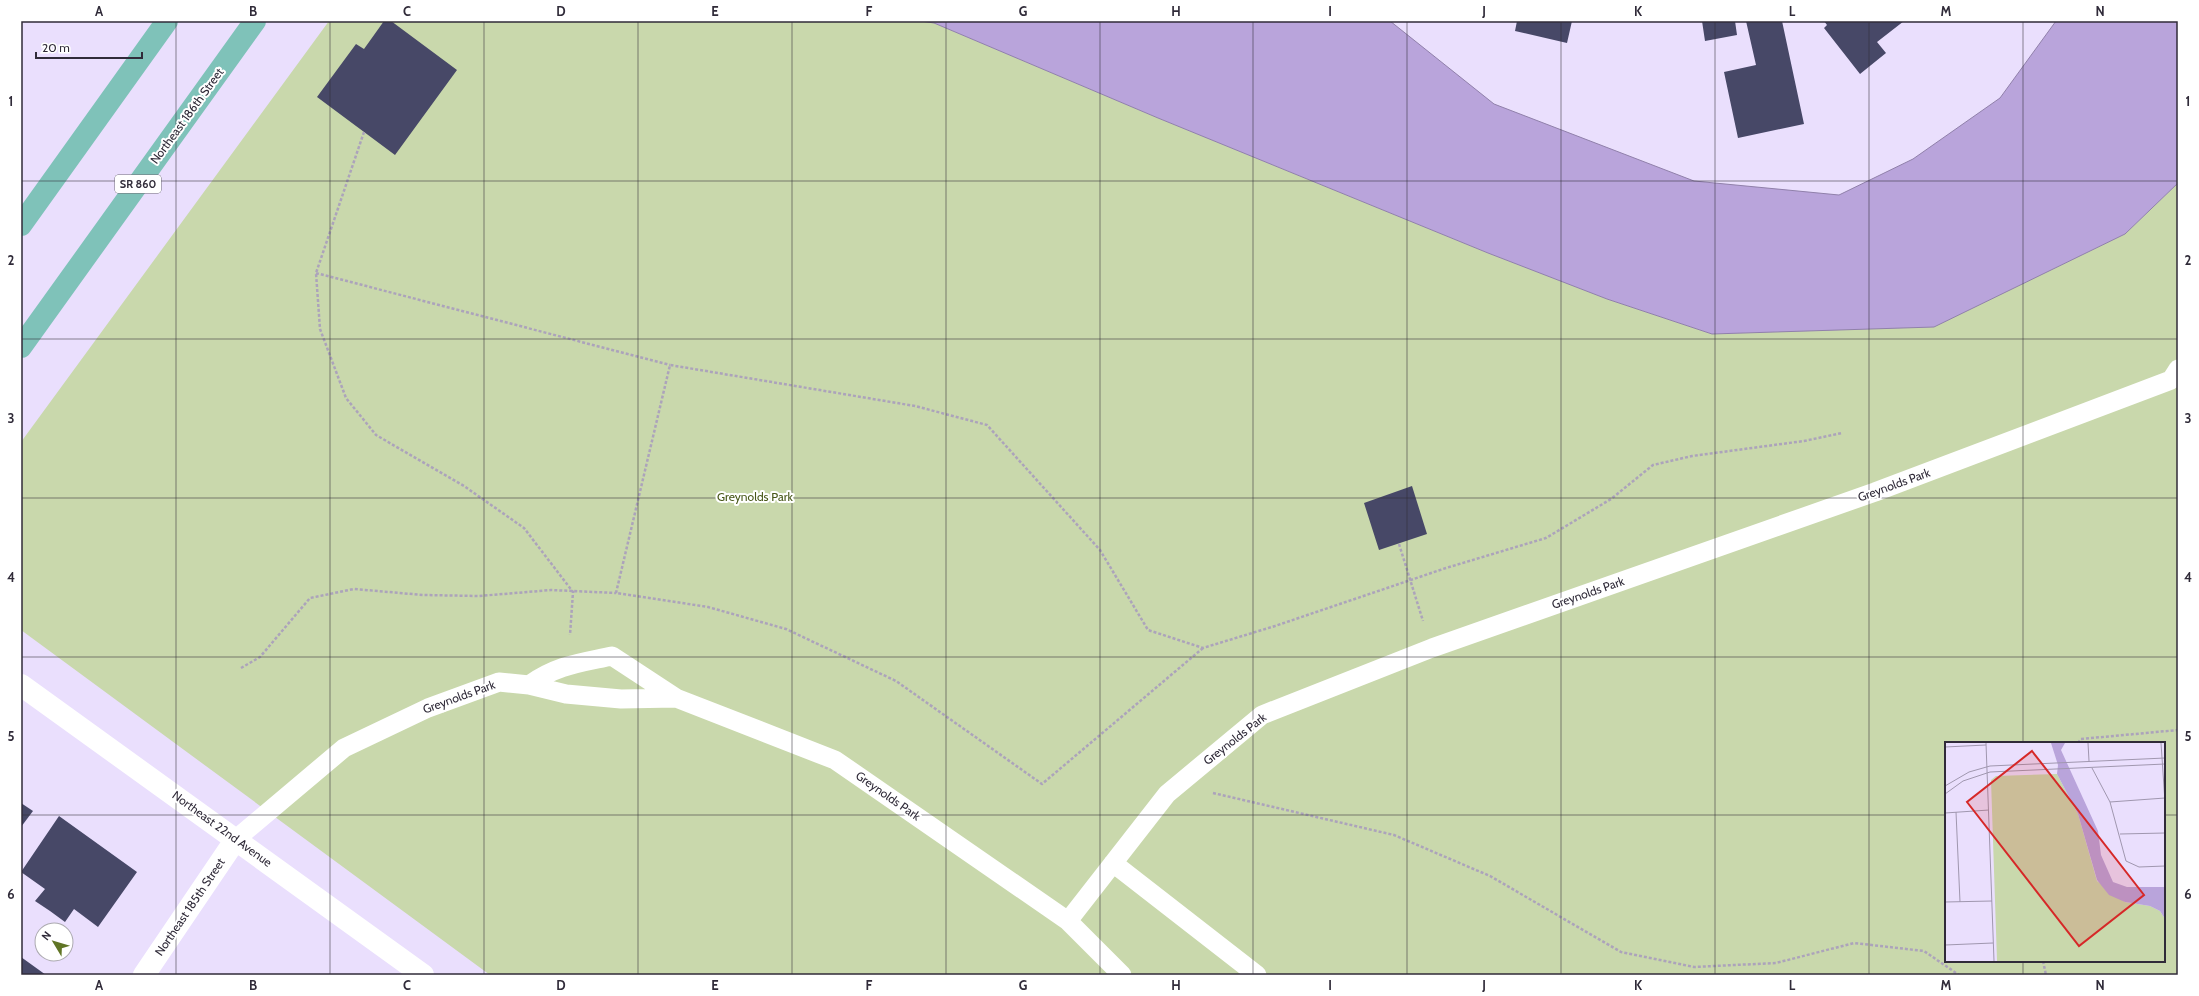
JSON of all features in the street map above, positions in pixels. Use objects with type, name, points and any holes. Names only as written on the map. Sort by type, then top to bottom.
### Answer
[{"type":"main road","points":[[21,225],[167,21]]},
{"type":"main road","name":"Northeast 186th Street","points":[[21,346],[255,21]]},
{"type":"street","name":"Northeast 22nd Avenue","points":[[21,685],[423,975]]},
{"type":"street","name":"Northeast 185th Street","points":[[144,975],[236,839]]},
{"type":"lane","name":"Greynolds Park","points":[[1068,921],[1167,794],[1262,715],[1432,648],[1875,492],[2171,380],[2178,369]]},
{"type":"lane","points":[[530,685],[546,673],[568,665],[612,656],[676,698]]},
{"type":"lane","name":"Greynolds Park","points":[[236,839],[344,748],[428,708],[499,682],[530,685],[566,694],[621,699],[676,698],[835,760],[1068,921],[1122,975]]},
{"type":"lane","points":[[1113,863],[1257,975]]},
{"type":"path","points":[[364,132],[316,273],[320,329],[346,398],[376,435],[464,486],[524,528],[573,592],[570,637]]},
{"type":"path","points":[[316,273],[670,365],[915,406],[987,425],[1100,550],[1148,630],[1203,648]]},
{"type":"path","points":[[616,593],[670,365]]},
{"type":"path","points":[[241,668],[260,657],[310,598],[354,589],[437,595],[479,596],[551,590],[616,593],[708,607],[786,629],[896,681],[1042,784],[1203,648],[1275,626],[1410,580],[1546,538],[1611,499],[1653,465],[1692,456],[1804,441],[1842,434]]},
{"type":"path","points":[[1399,544],[1432,648]]},
{"type":"path","points":[[2079,742],[2081,739],[2178,730]]},
{"type":"path","points":[[1178,785],[1394,835],[1490,876],[1621,952],[1694,967],[1776,963],[1854,943],[1924,951],[1959,975]]},
{"type":"path","points":[[2043,962],[2046,975]]},
{"type":"green space","name":"Greynolds Park","points":[[329,21],[921,21],[934,23],[1158,118],[1488,253],[1607,299],[1712,334],[1934,326],[2125,234],[2178,183],[2178,975],[490,975],[21,630],[21,442]]},
{"type":"shaded area","points":[[921,21],[1390,21],[1494,104],[1694,181],[1839,195],[1913,159],[2000,98],[2056,21],[2178,21],[2178,183],[2125,234],[1934,327],[1712,334],[1607,299],[1488,253],[1158,118],[934,23]]},
{"type":"building","points":[[384,21],[391,21],[457,70],[395,155],[317,97],[356,44],[364,49]]},
{"type":"building","points":[[1517,21],[1572,21],[1567,43],[1515,31]]},
{"type":"building","points":[[1702,21],[1735,21],[1737,35],[1705,41]]},
{"type":"building","points":[[1746,21],[1782,21],[1804,124],[1738,138],[1724,72],[1756,65]]},
{"type":"building","points":[[1824,21],[1904,21],[1877,42],[1886,53],[1860,74],[1824,28],[1827,25]]},
{"type":"building","points":[[1412,486],[1427,534],[1379,550],[1364,503]]},
{"type":"building","points":[[21,803],[33,811],[21,827]]},
{"type":"building","points":[[59,816],[137,872],[98,927],[74,909],[65,922],[35,901],[45,889],[21,872]]},
{"type":"building","points":[[21,957],[46,975],[21,975]]}]
